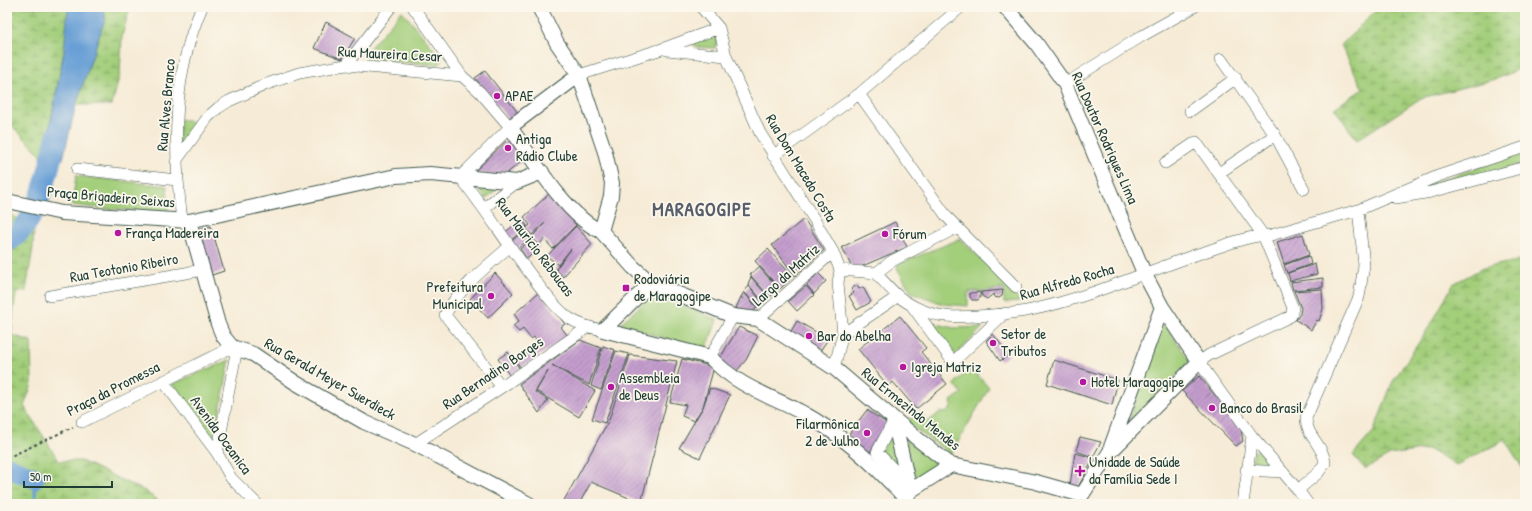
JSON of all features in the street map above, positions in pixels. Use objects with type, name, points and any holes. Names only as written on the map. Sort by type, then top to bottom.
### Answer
[{"type":"street","name":"Rua Alves Branco","points":[[176,161],[175,133],[181,70],[191,31],[202,7]]},
{"type":"street","points":[[346,65],[391,7]]},
{"type":"street","points":[[413,7],[462,76],[480,92],[510,127],[542,172],[578,216],[591,227],[601,230],[612,196],[612,183],[605,152],[579,75],[557,43],[539,7]]},
{"type":"street","name":"Rua Dom Macedo Costa","points":[[701,7],[719,28],[726,56],[760,133],[833,252],[840,270]]},
{"type":"street","points":[[773,156],[859,94],[961,7]]},
{"type":"street","name":"Rua Doutor Rodrigues Lima","points":[[1005,7],[1036,43],[1065,84],[1144,273],[1162,307],[1198,362]]},
{"type":"street","points":[[1065,84],[1142,36],[1194,7]]},
{"type":"street","points":[[460,177],[510,127],[579,75],[662,49],[719,28]]},
{"type":"street","points":[[662,49],[726,56]]},
{"type":"street","points":[[1220,59],[1236,78],[1275,135],[1304,189]]},
{"type":"street","name":"Rua Maureira Cesar","points":[[176,161],[208,117],[218,108],[229,101],[267,84],[299,73],[346,65],[462,76]]},
{"type":"street","points":[[1190,111],[1236,78]]},
{"type":"street","points":[[859,94],[939,207],[956,228],[1016,287]]},
{"type":"street","points":[[1219,173],[1275,135]]},
{"type":"street","points":[[1109,453],[1198,362],[1209,355],[1291,316],[1293,313],[1268,244],[1263,235],[1196,142],[1165,164]]},
{"type":"street","points":[[1263,235],[1271,235],[1358,210],[1438,176],[1525,147]]},
{"type":"street","points":[[176,161],[177,180],[186,221],[203,270],[218,324],[223,336],[235,348],[217,453]]},
{"type":"street","points":[[1383,199],[1406,197],[1431,192],[1525,167]]},
{"type":"street","points":[[77,169],[177,180]]},
{"type":"street","points":[[484,208],[517,182],[542,172]]},
{"type":"street","points":[[186,221],[396,176],[430,174],[517,182]]},
{"type":"street","name":"Rua Mauricio Reboucas","points":[[460,177],[484,208],[509,246],[552,302],[569,318],[588,327],[710,356]]},
{"type":"street","name":"Praça Brigadeiro Seixas","points":[[7,201],[62,213],[186,221]]},
{"type":"street","points":[[1298,490],[1320,471],[1325,461],[1310,434],[1306,418],[1359,297],[1364,265],[1358,210]]},
{"type":"street","points":[[834,368],[843,334],[838,283],[840,270],[876,273],[892,261],[956,228]]},
{"type":"street","name":"Rua Ermezindo Mendes","points":[[601,230],[633,268],[651,283],[733,316],[758,319],[834,368],[894,420],[950,465],[1036,482],[1084,499]]},
{"type":"street","name":"Rua Alfredo Rocha","points":[[911,304],[923,311],[942,316],[974,316],[1030,310],[1092,293],[1144,273],[1234,242],[1263,235]]},
{"type":"street","points":[[502,387],[445,315],[451,304],[472,280],[509,246]]},
{"type":"street","name":"Largo da Matriz","points":[[758,319],[833,252]]},
{"type":"street","name":"Rua Teotonio Ribeiro","points":[[50,296],[203,270]]},
{"type":"street","points":[[876,273],[897,297],[911,304],[953,362],[1005,313]]},
{"type":"street","points":[[603,330],[651,283]]},
{"type":"street","points":[[843,334],[897,297]]},
{"type":"street","points":[[1084,499],[1109,453],[1162,307]]},
{"type":"street","points":[[733,316],[710,356],[718,366],[740,382],[802,413],[850,443],[908,495]]},
{"type":"street","name":"Rua Bernadino Borges","points":[[415,444],[502,387],[588,327]]},
{"type":"street","name":"Praça da Promessa","points":[[82,422],[163,381],[235,348]]},
{"type":"street","name":"Rua Gerald Meyer Suerdieck","points":[[235,348],[253,354],[296,383],[364,422],[415,444],[529,504]]},
{"type":"street","points":[[1198,362],[1252,436],[1308,504]]},
{"type":"street","name":"Avenida Oceanica","points":[[163,381],[217,453],[231,478],[257,504]]},
{"type":"street","points":[[894,420],[908,495]]},
{"type":"street","points":[[894,420],[877,452],[908,495]]},
{"type":"street","points":[[1242,504],[1252,436]]},
{"type":"street","points":[[908,495],[950,465]]},
{"type":"street","points":[[1246,470],[1283,472]]},
{"type":"path","name":"Praça da Promessa","points":[[7,458],[82,422]]},
{"type":"green space","points":[[7,7],[69,8],[64,51],[44,158],[7,121]]},
{"type":"green space","points":[[104,7],[130,7],[122,36],[120,73],[112,105],[76,105],[105,19]]},
{"type":"green space","points":[[1379,7],[1525,7],[1525,67],[1496,79],[1421,98],[1357,140],[1334,108],[1363,89],[1341,45]]},
{"type":"green space","points":[[402,11],[442,59],[440,63],[437,65],[369,59],[367,57],[367,51]]},
{"type":"green space","points":[[713,35],[718,39],[715,48],[697,47],[694,45],[694,42]]},
{"type":"green space","points":[[180,119],[196,123],[184,145],[178,143]]},
{"type":"green space","points":[[1525,152],[1525,163],[1426,189],[1426,185]]},
{"type":"green space","points":[[76,176],[167,186],[168,212],[105,209],[72,205]]},
{"type":"green space","points":[[477,185],[500,186],[486,199]]},
{"type":"green space","points":[[7,212],[34,229],[33,247],[26,291],[16,293],[11,335],[31,341],[32,384],[24,406],[59,461],[81,461],[145,491],[162,504],[7,504]]},
{"type":"green space","points":[[960,239],[1013,289],[1019,302],[1004,303],[1004,289],[968,292],[968,306],[943,304],[911,292],[897,268],[898,264]]},
{"type":"green space","points":[[1525,259],[1525,472],[1505,440],[1456,465],[1428,449],[1390,455],[1365,469],[1353,455],[1374,431],[1392,383],[1433,321],[1453,284],[1483,268]]},
{"type":"green space","points":[[655,293],[717,320],[706,350],[623,326],[622,322]]},
{"type":"green space","points":[[929,322],[954,328],[983,327],[955,356]]},
{"type":"green space","points":[[1165,325],[1190,361],[1133,420],[1129,419],[1162,327]]},
{"type":"green space","points":[[230,360],[214,440],[172,384]]},
{"type":"green space","points":[[971,368],[989,388],[951,454],[905,422],[920,412],[928,422],[940,412],[945,413],[949,411],[952,405],[951,401],[962,393],[954,384]]},
{"type":"green space","points":[[891,435],[900,470],[880,452]]},
{"type":"green space","points":[[905,438],[939,465],[915,482]]},
{"type":"green space","points":[[1258,450],[1270,464],[1269,467],[1256,466],[1252,462],[1254,452]]},
{"type":"water","points":[[68,7],[104,7],[105,19],[76,105],[63,159],[53,163],[44,158],[64,51]]},
{"type":"building","points":[[326,22],[355,38],[342,59],[314,48]]},
{"type":"building","name":"APAE","points":[[485,71],[519,114],[510,121],[475,78]]},
{"type":"building","name":"Antiga Rádio Clube","points":[[509,138],[526,158],[502,177],[474,172]]},
{"type":"building","points":[[551,192],[576,225],[553,249],[544,239],[539,245],[532,237],[546,222],[532,235],[526,228],[530,225],[524,217]]},
{"type":"building","points":[[522,219],[527,226],[509,242],[503,234]]},
{"type":"building","points":[[804,219],[824,250],[795,276],[772,245]]},
{"type":"building","name":"Fórum","points":[[895,222],[907,247],[853,270],[842,247]]},
{"type":"building","points":[[211,226],[224,271],[212,275],[198,229]]},
{"type":"building","points":[[576,226],[592,244],[563,277],[556,269],[571,249],[558,265],[547,256]]},
{"type":"building","points":[[525,230],[531,237],[515,251],[509,243]]},
{"type":"building","points":[[1303,234],[1309,255],[1284,264],[1277,242]]},
{"type":"building","points":[[531,239],[539,247],[527,259],[520,249]]},
{"type":"building","points":[[768,249],[793,277],[780,289],[755,261]]},
{"type":"building","points":[[1309,256],[1311,264],[1287,273],[1284,265]]},
{"type":"building","points":[[1315,264],[1317,274],[1290,281],[1288,273]]},
{"type":"building","points":[[759,267],[779,289],[770,297],[750,275]]},
{"type":"building","name":"Prefeitura Municipal","points":[[495,273],[513,293],[488,318],[470,299]]},
{"type":"building","points":[[818,273],[826,281],[814,294],[807,285]]},
{"type":"building","points":[[751,277],[769,298],[764,303],[748,284]]},
{"type":"building","points":[[1323,278],[1323,287],[1293,290],[1291,282]]},
{"type":"building","points":[[857,285],[859,289],[863,287],[871,302],[857,310],[849,296],[854,293],[851,289]]},
{"type":"building","points":[[749,286],[763,303],[758,307],[744,292]]},
{"type":"building","points":[[806,286],[814,295],[797,311],[788,301]]},
{"type":"building","points":[[1322,289],[1323,309],[1319,321],[1317,320],[1311,330],[1296,320],[1300,314],[1301,308],[1294,291]]},
{"type":"building","points":[[1003,290],[1002,296],[999,298],[994,297],[993,294],[987,299],[982,296],[981,292]]},
{"type":"building","points":[[539,292],[565,324],[561,327],[568,336],[521,368],[515,360],[539,344],[534,337],[531,339],[523,329],[519,332],[513,326],[519,321],[514,314]]},
{"type":"building","points":[[744,292],[757,308],[752,312],[742,312],[736,308]]},
{"type":"building","points":[[980,292],[980,298],[978,300],[972,300],[970,293]]},
{"type":"building","name":"Igreja Matriz","points":[[900,316],[926,348],[921,352],[947,384],[916,409],[893,382],[888,386],[858,349]]},
{"type":"building","name":"Bar do Abelha","points":[[797,321],[828,339],[820,351],[790,333]]},
{"type":"building","points":[[739,327],[758,336],[746,360],[735,373],[718,361]]},
{"type":"building","name":"Setor de Tributos","points":[[993,334],[1009,355],[1000,361],[986,341]]},
{"type":"building","points":[[580,340],[601,348],[589,385],[552,365],[595,391],[579,417],[536,391],[548,371],[535,392],[548,400],[539,413],[519,384]]},
{"type":"building","points":[[603,346],[615,350],[601,390],[591,386]]},
{"type":"building","name":"Assembleia de Deus","points":[[616,351],[629,354],[605,423],[592,419]]},
{"type":"building","points":[[508,352],[520,369],[510,376],[498,359]]},
{"type":"building","points":[[630,355],[677,361],[641,503],[591,482],[579,504],[562,504],[609,420]]},
{"type":"building","points":[[682,359],[714,367],[703,407],[694,421],[682,416],[686,405],[670,402]]},
{"type":"building","name":"Hotel Maragogipe","points":[[1054,360],[1118,380],[1112,405],[1047,384]]},
{"type":"building","name":"Banco do Brasil","points":[[1199,376],[1240,425],[1243,441],[1236,446],[1182,391]]},
{"type":"building","points":[[710,388],[730,395],[700,458],[679,448],[703,407]]},
{"type":"building","name":"Filarmônica 2 de Julho","points":[[867,410],[885,422],[886,426],[867,457],[848,435]]},
{"type":"building","points":[[1080,437],[1101,442],[1093,457],[1076,451]]},
{"type":"building","points":[[1075,453],[1094,458],[1078,487],[1070,485]]},
{"type":"waterway","points":[[7,242],[18,233],[35,209],[46,179],[57,135]]},
{"type":"waterway","points":[[7,467],[34,478]]},
{"type":"waterway","points":[[34,478],[36,504]]},
{"type":"place","name":"APAE","points":[[497,96]]},
{"type":"place","name":"Antiga Rádio Clube","points":[[508,148]]},
{"type":"place","name":"França Madereira","points":[[118,233]]},
{"type":"place","name":"Fórum","points":[[885,234]]},
{"type":"place","name":"Rodoviária de Maragogipe","points":[[626,288]]},
{"type":"place","name":"Prefeitura Municipal","points":[[491,296]]},
{"type":"place","name":"Bar do Abelha","points":[[809,336]]},
{"type":"place","name":"Setor de Tributos","points":[[993,343]]},
{"type":"place","name":"Igreja Matriz","points":[[903,367]]},
{"type":"place","name":"Hotel Maragogipe","points":[[1083,382]]},
{"type":"place","name":"Assembleia de Deus","points":[[611,387]]},
{"type":"place","name":"Banco do Brasil","points":[[1212,408]]},
{"type":"place","name":"Filarmônica 2 de Julho","points":[[867,433]]},
{"type":"place","name":"Unidade de Saúde da Família Sede I","points":[[1080,471]]},
{"type":"district","name":"MARAGOGIPE","points":[[702,209]]}]
